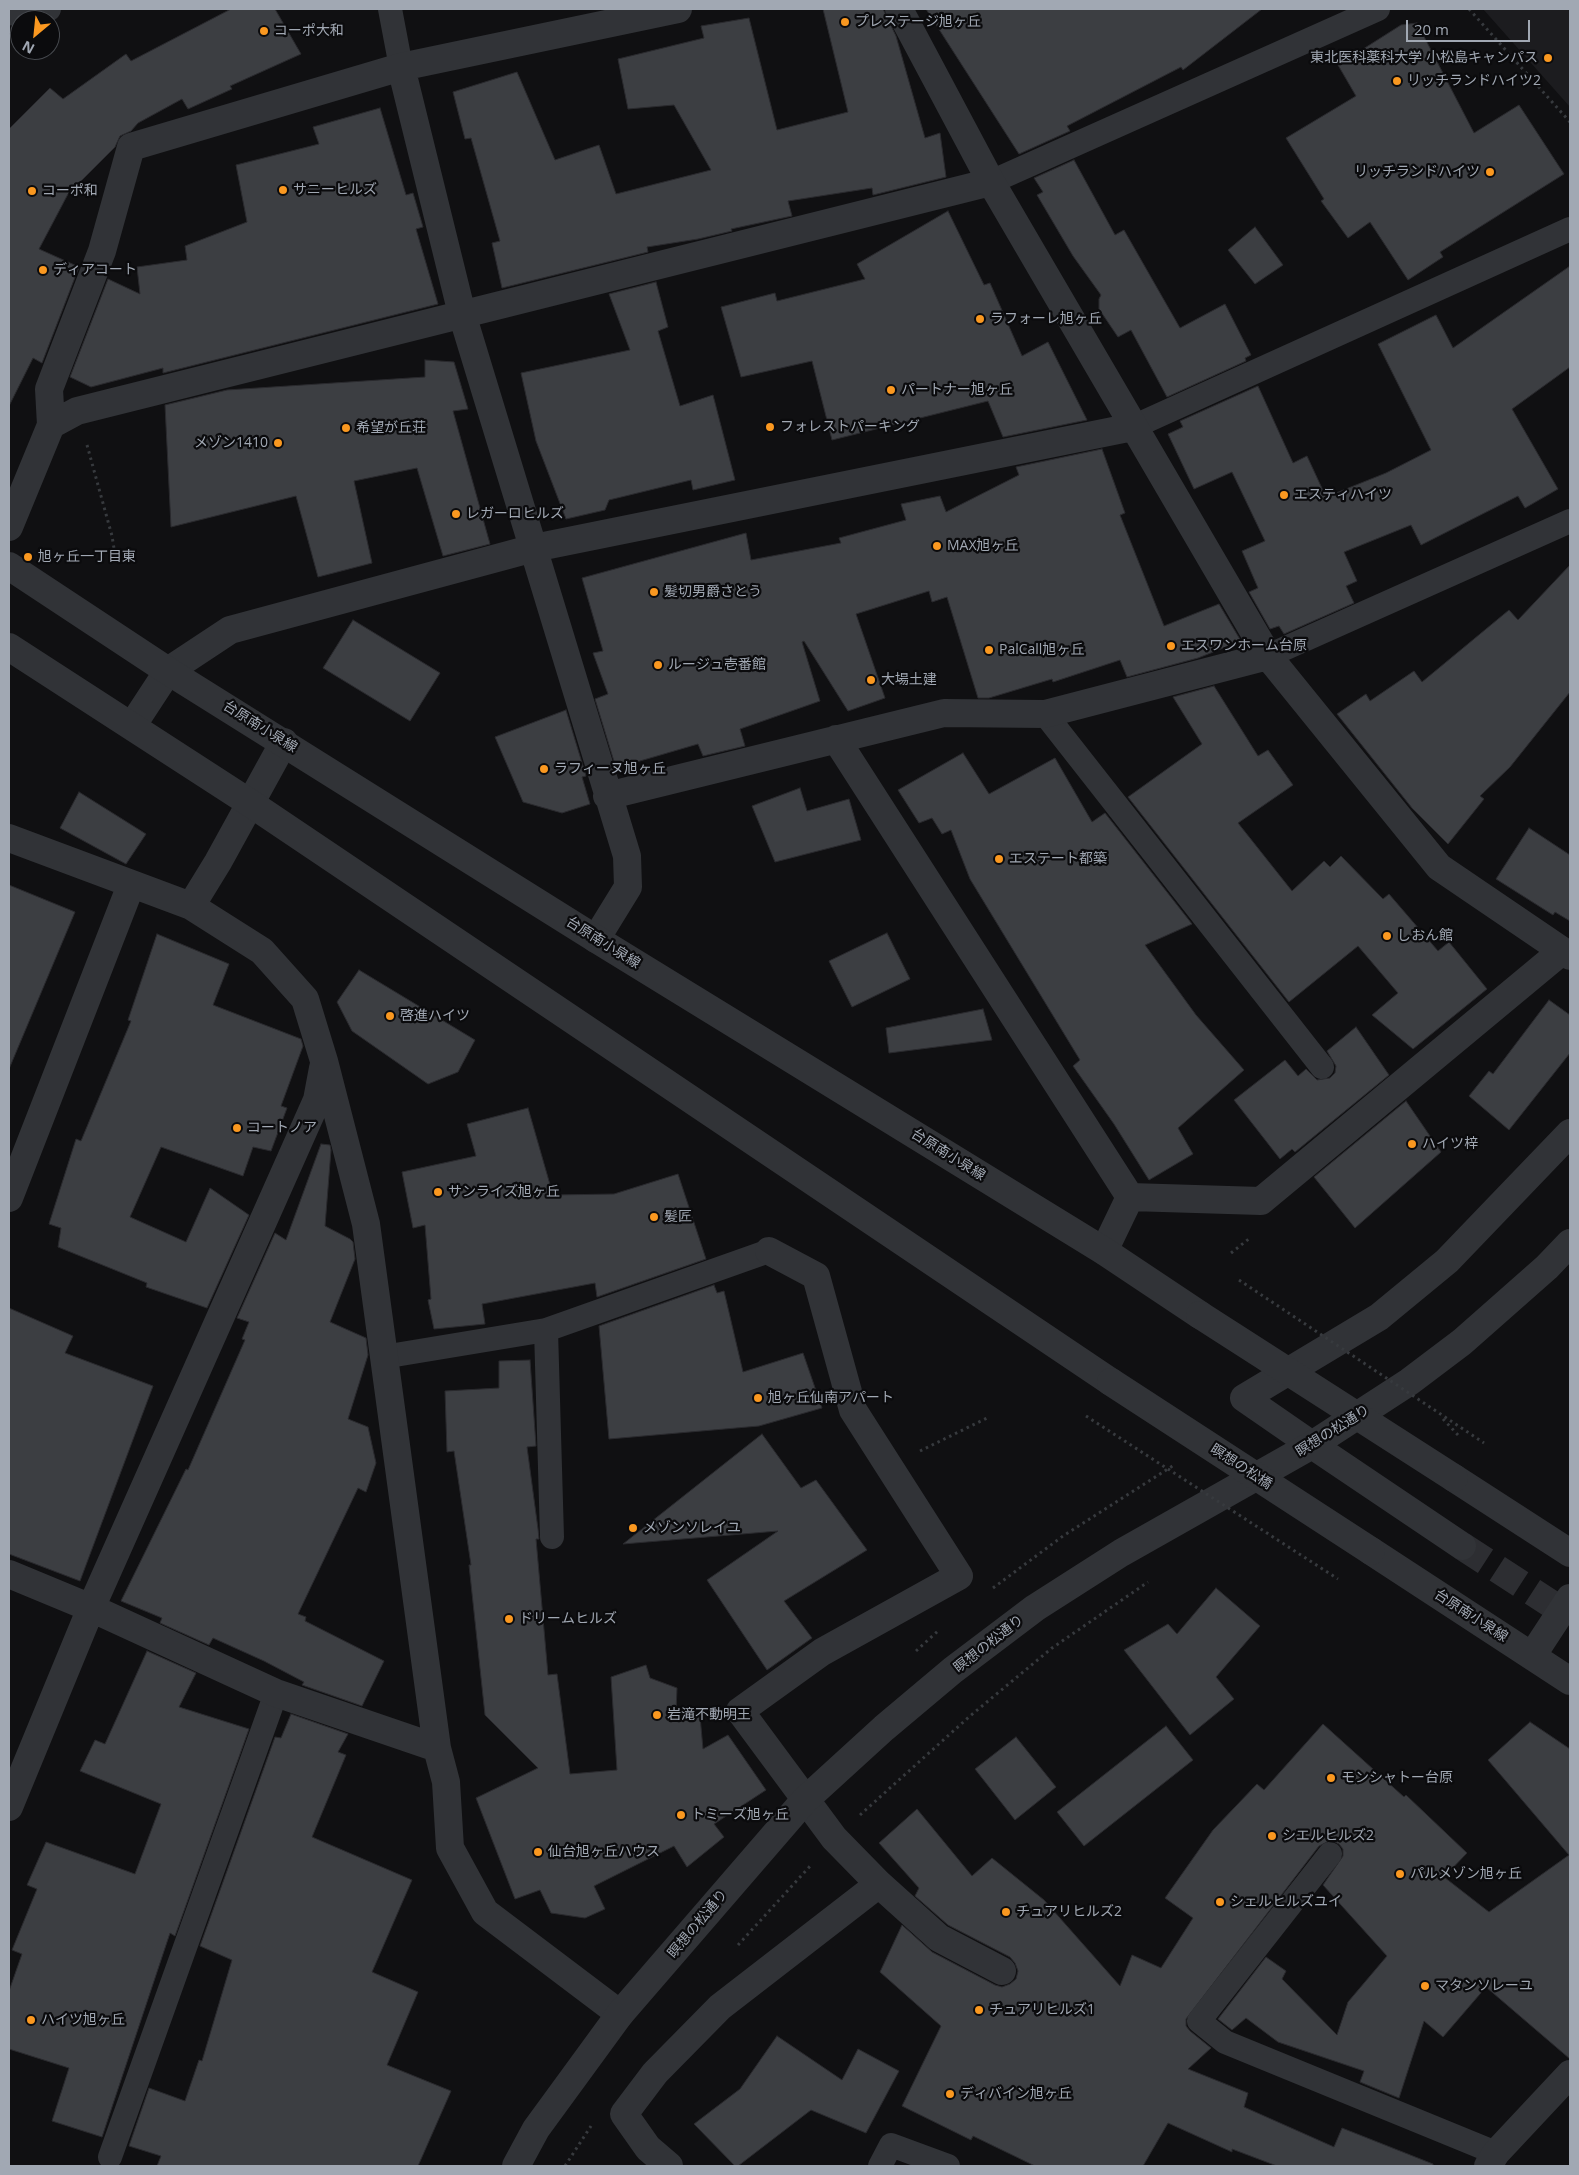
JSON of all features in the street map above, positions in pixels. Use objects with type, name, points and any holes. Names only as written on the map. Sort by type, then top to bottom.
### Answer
[{"type":"street","points":[[9,527],[51,425],[49,389],[102,251],[131,147],[401,67],[678,9]]},
{"type":"street","points":[[899,9],[991,182],[1268,656],[1439,867],[1566,954],[1261,1201],[1130,1197]]},
{"type":"street","points":[[401,67],[462,314],[534,548],[607,796],[627,856],[628,887],[596,939]]},
{"type":"street","points":[[51,425],[78,411],[991,182]]},
{"type":"street","points":[[132,726],[168,671],[230,630],[534,548],[1134,427]]},
{"type":"street","name":"台原南小泉線","points":[[9,566],[168,671],[596,939],[1104,1251],[1570,1553]]},
{"type":"street","points":[[9,647],[250,803]]},
{"type":"street","points":[[607,796],[944,713],[1046,714],[1268,656]]},
{"type":"street","points":[[836,739],[1130,1197]]},
{"type":"street","points":[[191,906],[218,862],[284,742]]},
{"type":"street","name":"瞑想の松橋","points":[[250,803],[1111,1382],[1371,1551]]},
{"type":"street","points":[[9,838],[191,906],[262,951],[305,999],[324,1062],[366,1224],[437,1748],[446,1782],[450,1848],[485,1912],[620,2014]]},
{"type":"street","points":[[9,1198],[131,885]]},
{"type":"street","points":[[9,1807],[91,1608],[317,1100],[324,1062]]},
{"type":"street","points":[[1462,1546],[1244,1398],[1379,1317],[1447,1261],[1570,1133]]},
{"type":"street","points":[[1104,1251],[1130,1197]]},
{"type":"street","name":"瞑想の松通り","points":[[516,2166],[536,2129],[620,2014],[804,1800],[884,1728],[953,1670],[1035,1608],[1121,1553],[1312,1445],[1409,1382],[1462,1342],[1570,1243]]},
{"type":"street","points":[[769,1251],[816,1276],[853,1410],[959,1576],[822,1652],[740,1712],[834,1838],[879,1884],[939,1938],[1002,1972]]},
{"type":"street","name":"台原南小泉線","points":[[1371,1551],[1570,1681]]},
{"type":"street","points":[[9,1574],[91,1608],[276,1693],[437,1748]]},
{"type":"street","points":[[1532,1656],[1570,1598]]},
{"type":"street","points":[[669,2166],[648,2148],[624,2114],[655,2074],[720,2007],[879,1884]]},
{"type":"street","points":[[1492,2160],[1570,2074]]},
{"type":"lane","points":[[9,14],[27,16],[49,9]]},
{"type":"lane","points":[[390,9],[401,67]]},
{"type":"lane","points":[[991,182],[1378,9]]},
{"type":"lane","points":[[1134,427],[1570,229]]},
{"type":"lane","points":[[1268,656],[1570,521]]},
{"type":"lane","points":[[1046,714],[1322,1067]]},
{"type":"lane","points":[[383,1357],[546,1330],[769,1251]]},
{"type":"lane","points":[[546,1330],[552,1537]]},
{"type":"lane","points":[[110,2157],[276,1693]]},
{"type":"lane","points":[[1330,1854],[1199,2021],[1225,2042],[1492,2160]]},
{"type":"lane","points":[[880,2166],[891,2145],[948,2166]]},
{"type":"path","points":[[1469,9],[1570,122]]},
{"type":"path","points":[[85,438],[112,536],[116,561]]},
{"type":"path","points":[[1239,1280],[1484,1443]]},
{"type":"path","points":[[1086,1416],[1338,1579]]},
{"type":"path","points":[[889,1466],[987,1418]]},
{"type":"path","points":[[1443,1419],[1458,1435]]},
{"type":"path","points":[[1240,1527],[1257,1517]]},
{"type":"path","points":[[737,1946],[834,1838],[970,1716],[1052,1648],[1156,1577]]},
{"type":"path","points":[[565,2166],[597,2119]]},
{"type":"shaded area","name":"東北医科薬科大学 小松島キャンパス","points":[[1483,9],[1570,9],[1570,107]]},
{"type":"building","points":[[231,9],[275,9],[301,54],[230,86],[232,89],[188,109],[182,99],[138,123],[131,131],[120,136],[115,147],[68,194],[39,249],[79,267],[42,363],[33,358],[9,406],[9,129],[50,88],[63,99],[126,54],[131,61]]},
{"type":"building","points":[[823,9],[883,9],[896,36],[925,138],[940,133],[946,177],[873,195],[872,188],[788,201],[792,216],[731,229],[732,231],[698,239],[647,247],[648,252],[502,288],[492,243],[500,241],[471,138],[465,139],[453,92],[517,72],[555,160],[599,145],[616,194],[711,170],[674,105],[628,109],[618,59],[704,38],[701,26],[749,18],[777,130],[848,112]]},
{"type":"building","points":[[926,9],[1262,9],[1183,70],[1181,67],[1067,126],[1070,131],[1019,154]]},
{"type":"building","points":[[1417,23],[1474,133],[1519,105],[1564,174],[1440,252],[1443,257],[1408,280],[1370,222],[1348,238],[1321,201],[1324,199],[1286,138],[1356,96],[1338,65],[1401,25]]},
{"type":"building","points":[[380,108],[406,195],[413,193],[423,227],[416,229],[438,304],[163,373],[163,368],[91,387],[70,377],[108,279],[140,294],[137,267],[187,260],[185,246],[247,222],[236,165],[319,144],[313,127]]},
{"type":"building","points":[[1074,160],[1115,235],[1124,230],[1180,328],[1225,304],[1251,355],[1245,358],[1246,361],[1167,397],[1131,330],[1118,337],[1099,309],[1101,295],[1073,256],[1037,195],[1043,192],[1034,178]]},
{"type":"building","points":[[948,211],[984,285],[990,283],[1022,356],[1048,342],[1087,420],[1003,437],[988,401],[832,440],[812,361],[741,377],[721,307],[775,293],[777,301],[865,279],[857,264]]},
{"type":"building","points":[[1255,227],[1283,265],[1255,284],[1228,250]]},
{"type":"building","points":[[1570,266],[1570,367],[1512,409],[1558,489],[1525,508],[1518,496],[1421,545],[1411,525],[1344,552],[1357,581],[1346,586],[1354,603],[1284,634],[1279,626],[1270,629],[1249,592],[1258,588],[1242,551],[1265,541],[1232,472],[1194,489],[1168,434],[1183,427],[1180,421],[1258,386],[1293,463],[1307,456],[1326,497],[1386,473],[1431,450],[1378,344],[1436,315],[1453,348]]},
{"type":"building","points":[[656,282],[668,327],[658,331],[680,406],[713,395],[735,480],[693,490],[691,480],[609,500],[605,510],[566,519],[536,441],[521,373],[630,350],[609,294]]},
{"type":"building","points":[[425,360],[454,362],[468,409],[453,411],[490,544],[443,556],[417,468],[354,481],[372,563],[318,577],[296,496],[171,527],[165,405],[227,390],[425,377]]},
{"type":"building","points":[[1102,449],[1125,513],[1120,515],[1164,626],[1219,604],[1241,641],[1198,658],[1127,677],[1120,660],[1053,682],[1052,679],[989,698],[978,698],[947,597],[932,602],[929,591],[856,614],[885,698],[848,711],[804,641],[802,642],[820,701],[740,729],[745,746],[703,756],[698,744],[616,768],[595,699],[608,694],[593,653],[603,651],[582,578],[746,533],[751,560],[841,543],[839,538],[906,520],[901,504],[940,496],[946,512],[1019,475],[1016,467]]},
{"type":"building","points":[[1570,565],[1570,692],[1510,767],[1480,796],[1484,799],[1448,844],[1412,808],[1337,714],[1366,694],[1370,701],[1414,671],[1422,682],[1509,610],[1518,620]]},
{"type":"building","points":[[353,620],[440,673],[410,721],[323,668]]},
{"type":"building","points":[[1214,686],[1258,756],[1268,750],[1293,785],[1238,823],[1292,891],[1324,861],[1330,867],[1341,856],[1383,899],[1389,894],[1438,951],[1449,942],[1487,989],[1413,1049],[1372,1015],[1398,993],[1358,946],[1289,1002],[1128,797],[1202,744],[1173,697]]},
{"type":"building","name":"ラフィーヌ旭ヶ丘","points":[[566,710],[586,776],[582,777],[590,804],[562,813],[523,802],[495,737]]},
{"type":"building","points":[[963,753],[989,794],[1055,758],[1092,822],[1105,813],[1192,924],[1145,945],[1196,1015],[1244,1070],[1178,1128],[1193,1154],[1149,1180],[1114,1124],[1073,1066],[1080,1060],[970,879],[951,830],[942,834],[932,818],[919,823],[898,790]]},
{"type":"building","points":[[800,788],[807,811],[849,799],[861,840],[775,862],[752,806]]},
{"type":"building","points":[[79,792],[146,834],[126,864],[60,828]]},
{"type":"building","points":[[1529,828],[1570,855],[1570,921],[1555,912],[1553,915],[1496,879]]},
{"type":"building","points":[[9,885],[75,912],[9,1069]]},
{"type":"building","points":[[887,933],[910,979],[852,1007],[829,961]]},
{"type":"building","points":[[157,934],[229,964],[213,1005],[301,1039],[303,1046],[281,1106],[287,1108],[271,1151],[253,1147],[243,1176],[161,1147],[130,1217],[186,1242],[210,1188],[249,1215],[207,1308],[146,1287],[147,1283],[58,1247],[61,1228],[49,1224],[76,1139],[81,1141],[131,1021],[128,1020]]},
{"type":"building","name":"啓進ハイツ","points":[[359,970],[475,1040],[458,1072],[428,1084],[352,1031],[337,1002]]},
{"type":"building","points":[[1549,1000],[1570,1015],[1570,1053],[1509,1130],[1469,1096],[1489,1071],[1493,1074]]},
{"type":"building","points":[[983,1009],[992,1040],[889,1053],[886,1028]]},
{"type":"building","points":[[1356,1027],[1389,1075],[1295,1152],[1292,1149],[1280,1159],[1234,1100],[1285,1060],[1298,1076],[1306,1069],[1317,1080],[1330,1078],[1335,1073],[1336,1066],[1327,1051]]},
{"type":"building","points":[[1406,1101],[1441,1152],[1355,1228],[1314,1177]]},
{"type":"building","points":[[528,1108],[553,1195],[614,1194],[678,1174],[706,1259],[597,1297],[595,1283],[482,1304],[485,1324],[434,1329],[428,1300],[431,1299],[425,1225],[413,1228],[402,1172],[476,1156],[467,1124]]},
{"type":"building","points":[[321,1144],[330,1145],[331,1150],[325,1226],[353,1242],[355,1259],[330,1322],[366,1338],[368,1355],[348,1419],[368,1427],[376,1463],[366,1492],[358,1488],[298,1614],[306,1617],[305,1621],[384,1661],[362,1706],[302,1685],[304,1682],[213,1638],[209,1645],[160,1623],[162,1618],[121,1601],[186,1469],[188,1470],[245,1340],[242,1339],[249,1322],[237,1318],[275,1233],[286,1240]]},
{"type":"building","points":[[714,1285],[717,1293],[724,1291],[743,1372],[803,1353],[822,1408],[759,1426],[609,1439],[599,1326]]},
{"type":"building","points":[[9,1308],[73,1336],[65,1353],[153,1386],[80,1581],[9,1554]]},
{"type":"building","points":[[530,1360],[536,1446],[527,1447],[539,1539],[536,1539],[548,1675],[557,1674],[570,1774],[617,1770],[611,1677],[646,1665],[650,1678],[677,1688],[676,1712],[700,1716],[703,1749],[728,1735],[766,1790],[714,1824],[724,1837],[687,1867],[674,1846],[594,1886],[605,1909],[585,1918],[551,1913],[540,1890],[515,1899],[476,1798],[538,1768],[485,1715],[469,1565],[471,1565],[454,1451],[447,1452],[445,1391],[499,1388],[499,1361]]},
{"type":"building","points":[[762,1434],[801,1488],[816,1480],[867,1550],[784,1601],[812,1638],[767,1670],[707,1580],[778,1531],[623,1544]]},
{"type":"building","points":[[1216,1588],[1260,1626],[1216,1677],[1234,1699],[1190,1735],[1124,1650],[1168,1624],[1177,1634]]},
{"type":"building","points":[[147,1651],[196,1673],[179,1707],[249,1729],[175,1936],[170,1933],[102,2137],[52,2121],[69,2068],[9,2049],[9,1991],[22,1954],[12,1950],[37,1889],[27,1885],[46,1842],[135,1874],[161,1804],[80,1771],[95,1740],[105,1744]]},
{"type":"building","points":[[291,1714],[348,1734],[338,1752],[346,1755],[312,1837],[412,1880],[372,1972],[418,1992],[387,2065],[451,2091],[418,2166],[157,2166],[161,2156],[129,2146],[149,2088],[185,2101],[199,2060],[202,2061],[232,1960],[200,1946],[275,1737],[281,1738]]},
{"type":"building","points":[[1530,1722],[1570,1749],[1570,2059],[1486,1987],[1443,2037],[1424,2021],[1399,2098],[1360,2082],[1364,2071],[1278,2042],[1246,2018],[1232,2030],[1218,2019],[1266,1957],[1286,1971],[1282,1979],[1337,2035],[1348,2002],[1387,1956],[1323,1885],[1343,1856],[1343,1849],[1339,1844],[1331,1840],[1319,1846],[1186,2019],[1186,2026],[1190,2031],[1211,2048],[1188,2069],[1248,2093],[1244,2107],[1334,2147],[1342,2128],[1433,2164],[1433,2166],[1277,2166],[1232,2149],[1232,2152],[1168,2123],[1143,2166],[1035,2166],[973,2136],[971,2140],[902,2106],[941,2026],[880,1972],[902,1925],[932,1952],[995,1985],[1002,1987],[1010,1984],[1016,1979],[1018,1971],[1010,1957],[948,1925],[915,1896],[919,1888],[879,1843],[917,1809],[972,1876],[992,1858],[1044,1900],[1120,1986],[1132,1955],[1161,1968],[1193,1918],[1165,1898],[1213,1830],[1257,1784],[1264,1790],[1323,1724],[1404,1797],[1406,1795],[1467,1853],[1444,1877],[1489,1912],[1569,1855],[1488,1760]]},
{"type":"building","points":[[1166,1726],[1193,1760],[1084,1846],[1057,1812]]},
{"type":"building","points":[[1016,1737],[1056,1787],[1015,1820],[975,1769]]},
{"type":"building","points":[[777,2036],[842,2080],[858,2049],[899,2071],[866,2133],[811,2110],[738,2166],[735,2166],[694,2124],[740,2089]]},
{"type":"tunnel","points":[[1462,1546],[1570,1616]]},
{"type":"place","name":"プレステージ旭ヶ丘","points":[[845,22]]},
{"type":"place","name":"コーポ大和","points":[[264,31]]},
{"type":"place","name":"東北医科薬科大学 小松島キャンパス","points":[[1548,58]]},
{"type":"place","name":"リッチランドハイツ2","points":[[1397,81]]},
{"type":"place","name":"リッチランドハイツ","points":[[1490,172]]},
{"type":"place","name":"サニーヒルズ","points":[[283,190]]},
{"type":"place","name":"コーポ和","points":[[32,191]]},
{"type":"place","name":"ディアコート","points":[[43,270]]},
{"type":"place","name":"ラフォーレ旭ヶ丘","points":[[980,319]]},
{"type":"place","name":"パートナー旭ヶ丘","points":[[891,390]]},
{"type":"place","name":"フォレストパーキング","points":[[770,427]]},
{"type":"place","name":"希望が丘荘","points":[[346,428]]},
{"type":"place","name":"メゾン1410","points":[[278,443]]},
{"type":"place","name":"エスティハイツ","points":[[1284,495]]},
{"type":"place","name":"レガーロヒルズ","points":[[456,514]]},
{"type":"place","name":"MAX旭ヶ丘","points":[[937,546]]},
{"type":"place","name":"旭ヶ丘一丁目東","points":[[28,557]]},
{"type":"place","name":"髪切男爵さとう","points":[[654,592]]},
{"type":"place","name":"エスワンホーム台原","points":[[1171,646]]},
{"type":"place","name":"PalCall旭ヶ丘","points":[[989,650]]},
{"type":"place","name":"ルージュ壱番館","points":[[658,665]]},
{"type":"place","name":"大場土建","points":[[871,680]]},
{"type":"place","name":"ラフィーヌ旭ヶ丘","points":[[544,769]]},
{"type":"place","name":"エステート都築","points":[[999,859]]},
{"type":"place","name":"しおん館","points":[[1387,936]]},
{"type":"place","name":"啓進ハイツ","points":[[390,1016]]},
{"type":"place","name":"コートノア","points":[[237,1128]]},
{"type":"place","name":"ハイツ梓","points":[[1412,1144]]},
{"type":"place","name":"サンライズ旭ヶ丘","points":[[438,1192]]},
{"type":"place","name":"髪匠","points":[[654,1217]]},
{"type":"place","name":"旭ヶ丘仙南アパート","points":[[758,1398]]},
{"type":"place","name":"メゾンソレイユ","points":[[633,1528]]},
{"type":"place","name":"ドリームヒルズ","points":[[509,1619]]},
{"type":"place","name":"岩滝不動明王","points":[[657,1715]]},
{"type":"place","name":"モンシャトー台原","points":[[1331,1778]]},
{"type":"place","name":"トミーズ旭ヶ丘","points":[[681,1815]]},
{"type":"place","name":"シエルヒルズ2","points":[[1272,1836]]},
{"type":"place","name":"仙台旭ヶ丘ハウス","points":[[538,1852]]},
{"type":"place","name":"パルメゾン旭ヶ丘","points":[[1400,1874]]},
{"type":"place","name":"シェルヒルズユイ","points":[[1220,1902]]},
{"type":"place","name":"チュアリヒルズ2","points":[[1006,1912]]},
{"type":"place","name":"マタンソレーユ","points":[[1425,1986]]},
{"type":"place","name":"チュアリヒルズ1","points":[[979,2010]]},
{"type":"place","name":"ハイツ旭ヶ丘","points":[[31,2020]]},
{"type":"place","name":"ディバイン旭ヶ丘","points":[[950,2094]]}]
